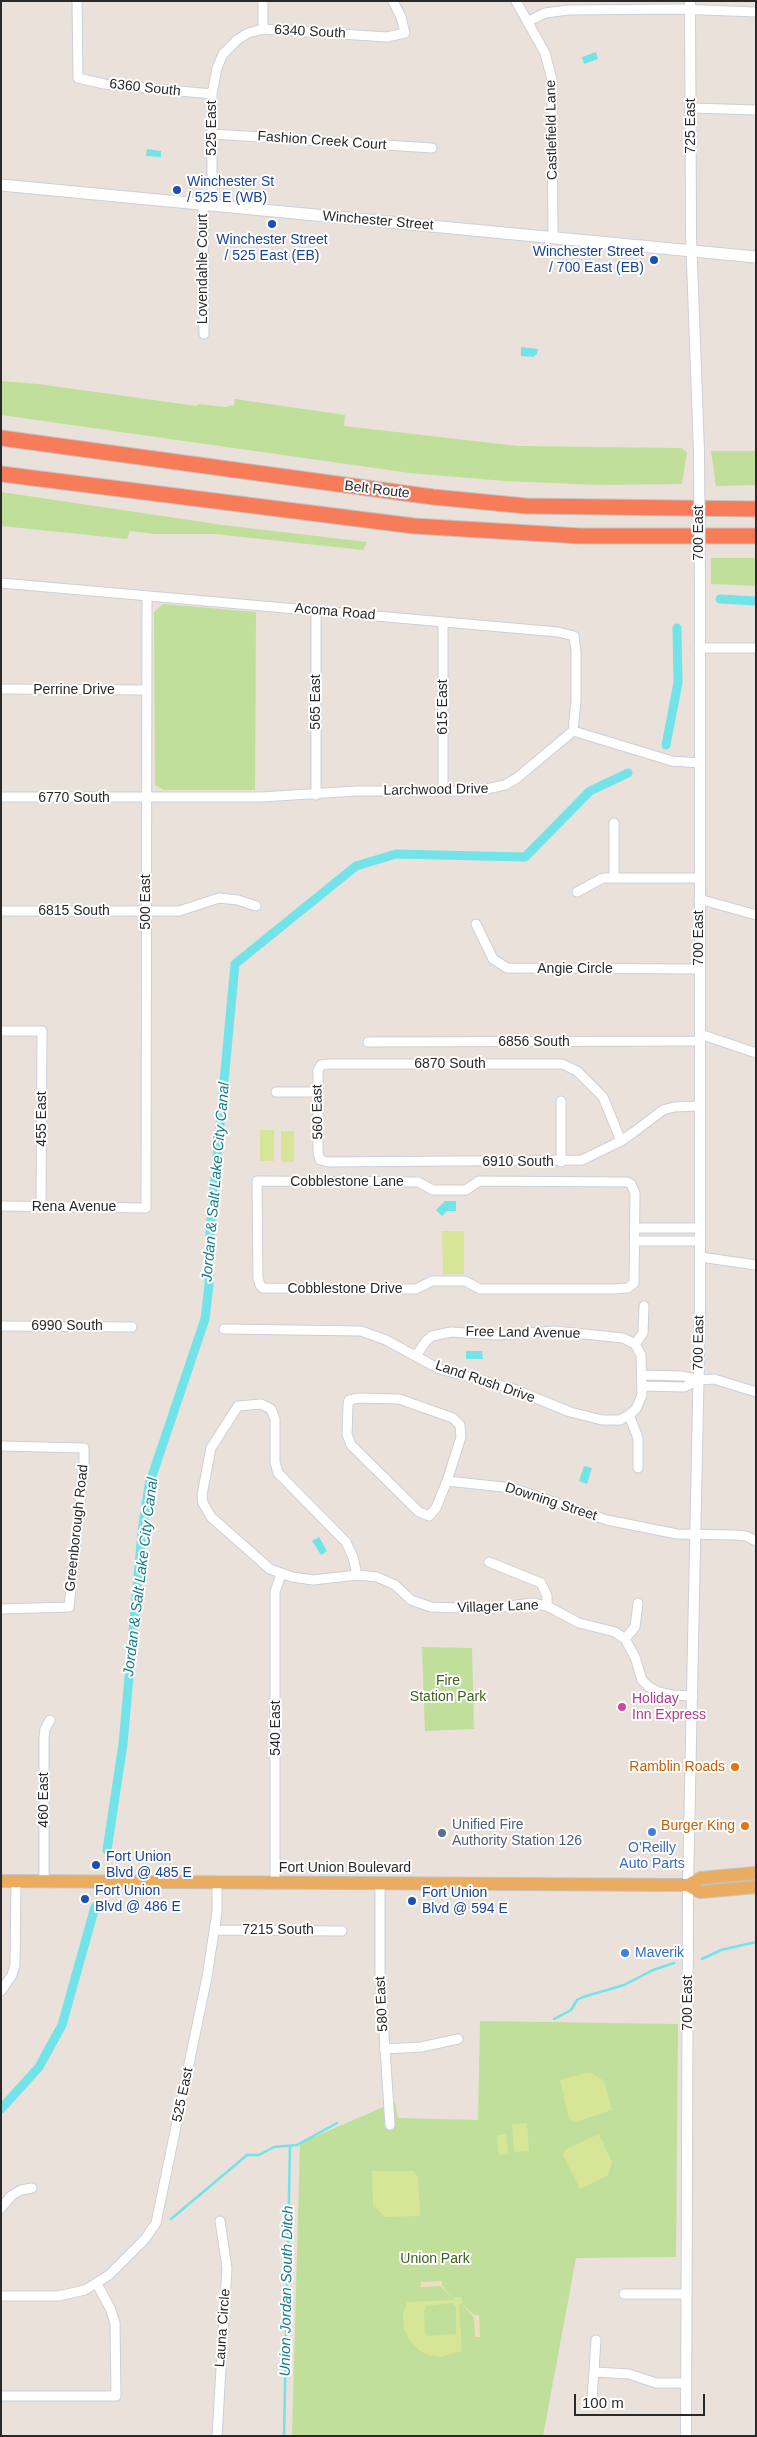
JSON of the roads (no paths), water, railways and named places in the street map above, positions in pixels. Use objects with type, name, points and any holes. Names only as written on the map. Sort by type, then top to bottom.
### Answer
[{"type":"highway","name":"Belt Route","points":[[2,438],[394,492],[526,506],[756,509]]},
{"type":"highway","points":[[1,474],[414,526],[580,536],[756,536]]},
{"type":"main road","name":"Winchester Street","points":[[1,185],[756,257]]},
{"type":"main road","name":"Fort Union Boulevard","points":[[1,1882],[688,1885],[701,1878],[756,1873]]},
{"type":"main road","name":"Fort Union Boulevard","points":[[688,1885],[700,1892],[756,1887]]},
{"type":"street","name":"6360 South","points":[[77,1],[78,78],[104,84],[212,94]]},
{"type":"street","points":[[262,30],[263,1]]},
{"type":"street","name":"6340 South","points":[[223,54],[237,40],[248,33],[262,30],[387,37],[405,33],[401,17],[393,1]]},
{"type":"street","name":"Castlefield Lane","points":[[516,1],[545,52],[552,80],[553,238]]},
{"type":"street","points":[[529,22],[545,13],[568,10],[690,5],[756,12]]},
{"type":"street","name":"725 East","points":[[690,5],[692,108],[691,251]]},
{"type":"street","name":"525 East","points":[[207,204],[212,134],[212,94],[217,68],[223,54]]},
{"type":"street","points":[[692,108],[756,110]]},
{"type":"street","name":"Fashion Creek Court","points":[[212,134],[432,148]]},
{"type":"street","name":"Lovendahle Court","points":[[204,334],[207,204]]},
{"type":"street","name":"700 East","points":[[686,2436],[688,1885],[700,1256],[699,452],[691,251]]},
{"type":"street","name":"Acoma Road","points":[[1,583],[558,632],[574,636],[576,700],[572,730]]},
{"type":"street","name":"500 East","points":[[146,1208],[147,596]]},
{"type":"street","name":"565 East","points":[[316,610],[316,795]]},
{"type":"street","name":"615 East","points":[[443,622],[443,792]]},
{"type":"street","points":[[699,648],[756,648]]},
{"type":"street","name":"Perrine Drive","points":[[1,689],[147,690]]},
{"type":"street","points":[[572,730],[672,761],[700,763]]},
{"type":"street","name":"Larchwood Drive","points":[[147,797],[261,797],[369,791],[477,792],[505,785],[529,769],[572,730]]},
{"type":"street","name":"6770 South","points":[[1,798],[147,797]]},
{"type":"street","points":[[614,823],[614,877]]},
{"type":"street","points":[[577,892],[603,878],[700,878]]},
{"type":"street","name":"6815 South","points":[[1,911],[186,910],[219,898],[238,900],[256,906]]},
{"type":"street","points":[[699,899],[756,915]]},
{"type":"street","name":"Angie Circle","points":[[476,924],[493,959],[507,968],[699,969]]},
{"type":"street","name":"455 East","points":[[1,1031],[42,1031],[41,1207]]},
{"type":"street","name":"6856 South","points":[[368,1042],[700,1038],[756,1053]]},
{"type":"street","name":"6870 South","points":[[321,1065],[553,1064],[569,1066],[577,1071],[603,1097],[621,1141]]},
{"type":"street","name":"560 East","points":[[320,1160],[318,1153],[318,1070],[321,1065]]},
{"type":"street","points":[[276,1092],[318,1092]]},
{"type":"street","points":[[561,1101],[561,1162]]},
{"type":"street","name":"6910 South","points":[[320,1160],[328,1162],[561,1162],[582,1160],[621,1141],[662,1110],[674,1107],[700,1106]]},
{"type":"street","name":"Cobblestone Lane","points":[[257,1245],[257,1182],[418,1182],[433,1190],[466,1190],[479,1181],[622,1182],[632,1184],[634,1188],[635,1241]]},
{"type":"street","name":"Rena Avenue","points":[[1,1206],[146,1208]]},
{"type":"street","points":[[635,1228],[700,1228]]},
{"type":"street","points":[[635,1241],[700,1241]]},
{"type":"street","name":"Cobblestone Drive","points":[[257,1245],[258,1282],[267,1289],[416,1289],[432,1281],[465,1281],[480,1289],[618,1289],[628,1288],[634,1283],[635,1241]]},
{"type":"street","points":[[700,1256],[756,1265]]},
{"type":"street","points":[[638,1468],[638,1438],[629,1415],[640,1401],[642,1386],[641,1355],[635,1344],[643,1333],[644,1306]]},
{"type":"street","name":"6990 South","points":[[1,1326],[132,1327]]},
{"type":"street","name":"Land Rush Drive","points":[[224,1329],[360,1331],[386,1340],[440,1368],[514,1389],[570,1412],[611,1420],[629,1415]]},
{"type":"street","name":"Free Land Avenue","points":[[416,1356],[426,1341],[432,1336],[451,1332],[496,1335],[573,1332],[623,1338],[635,1344]]},
{"type":"street","points":[[642,1375],[683,1376],[699,1380],[714,1379],[756,1392]]},
{"type":"street","points":[[642,1386],[684,1387],[699,1380]]},
{"type":"street","points":[[359,1398],[399,1399],[457,1421],[460,1426],[461,1437],[447,1481],[434,1513],[429,1516],[423,1515],[351,1445],[348,1434],[349,1400],[359,1398]]},
{"type":"street","name":"Villager Lane","points":[[357,1575],[353,1556],[346,1542],[278,1473],[275,1462],[275,1419],[271,1409],[261,1404],[242,1404],[234,1410],[211,1448],[202,1495],[203,1503],[211,1517],[260,1563],[281,1574],[313,1580],[357,1575],[387,1580],[411,1600],[431,1608],[496,1608],[532,1603],[546,1606],[579,1623],[615,1632],[625,1639]]},
{"type":"street","name":"Greenborough Road","points":[[1,1446],[84,1448],[69,1608],[1,1609]]},
{"type":"street","name":"Downing Street","points":[[447,1481],[503,1486],[607,1520],[696,1535],[746,1536],[756,1541]]},
{"type":"street","points":[[489,1562],[541,1583],[547,1596],[546,1606]]},
{"type":"street","name":"540 East","points":[[275,1883],[275,1592],[281,1574]]},
{"type":"street","points":[[638,1602],[635,1627],[625,1639],[636,1657],[642,1680],[658,1692],[693,1696]]},
{"type":"street","name":"460 East","points":[[44,1882],[44,1738],[45,1729],[50,1720]]},
{"type":"street","points":[[1,1991],[12,1975],[15,1965],[16,1882]]},
{"type":"street","name":"525 East","points":[[97,2284],[145,2239],[152,2230],[159,2214],[204,1995],[214,1930],[217,1882]]},
{"type":"street","name":"580 East","points":[[380,1883],[380,1972],[390,2125]]},
{"type":"street","name":"7215 South","points":[[214,1930],[342,1930]]},
{"type":"street","points":[[384,2049],[421,2047],[458,2039]]},
{"type":"street","points":[[1,2208],[11,2196],[21,2190],[32,2188]]},
{"type":"street","name":"Launa Circle","points":[[217,2436],[227,2268],[220,2221]]},
{"type":"street","points":[[1,2296],[58,2296],[72,2294],[97,2284],[110,2308],[114,2323],[116,2396],[1,2396]]},
{"type":"street","points":[[624,2294],[687,2294]]},
{"type":"street","points":[[592,2400],[596,2340]]},
{"type":"street","points":[[595,2372],[629,2374],[656,2383],[686,2383]]},
{"type":"water","points":[[596,52],[598,59],[584,64],[582,57]]},
{"type":"water","points":[[147,149],[161,151],[161,157],[146,156]]},
{"type":"water","points":[[521,347],[538,349],[537,354],[533,357],[521,356]]},
{"type":"water","points":[[445,1201],[456,1201],[456,1211],[447,1211],[442,1216],[436,1210]]},
{"type":"water","points":[[466,1351],[482,1351],[483,1359],[466,1359]]},
{"type":"water","points":[[584,1466],[592,1468],[587,1484],[579,1481]]},
{"type":"water","points":[[319,1537],[327,1551],[321,1555],[312,1541]]},
{"type":"waterway","name":"Jordan & Salt Lake City Canal","points":[[720,599],[756,601]]},
{"type":"waterway","name":"Jordan & Salt Lake City Canal","points":[[666,745],[678,683],[677,628]]},
{"type":"waterway","name":"Jordan & Salt Lake City Canal","points":[[107,1850],[123,1744],[142,1532],[149,1485],[205,1319],[209,1285],[210,1231],[235,964],[356,866],[396,854],[525,857],[590,791],[628,773]]},
{"type":"waterway","name":"Jordan & Salt Lake City Canal","points":[[1,2109],[39,2067],[62,2025],[95,1907]]},
{"type":"waterway","points":[[702,1959],[721,1950],[756,1942]]},
{"type":"waterway","points":[[554,2019],[571,2010],[577,2000],[583,1997],[624,1985],[653,1970],[674,1963]]},
{"type":"waterway","points":[[171,2219],[247,2155],[259,2155],[274,2147],[297,2145],[337,2123]]},
{"type":"waterway","name":"Union Jordan South Ditch","points":[[284,2436],[290,2147]]},
{"type":"place","name":"Winchester St / 525 E (WB)","points":[[177,190]]},
{"type":"place","name":"Winchester Street / 525 East (EB)","points":[[272,224]]},
{"type":"place","name":"Winchester Street / 700 East (EB)","points":[[654,260]]},
{"type":"place","name":"Holiday Inn Express","points":[[622,1707]]},
{"type":"place","name":"Ramblin Roads","points":[[735,1767]]},
{"type":"place","name":"Burger King","points":[[745,1826]]},
{"type":"place","name":"O'Reilly Auto Parts","points":[[652,1832]]},
{"type":"place","name":"Unified Fire Authority Station 126","points":[[442,1833]]},
{"type":"place","name":"Fort Union Blvd @ 485 E","points":[[96,1865]]},
{"type":"place","name":"Fort Union Blvd @ 486 E","points":[[85,1899]]},
{"type":"place","name":"Fort Union Blvd @ 594 E","points":[[412,1901]]},
{"type":"place","name":"Maverik","points":[[625,1953]]},
{"type":"park label","name":"Fire Station Park","points":[[448,1689]]},
{"type":"park label","name":"Union Park","points":[[435,2259]]}]
